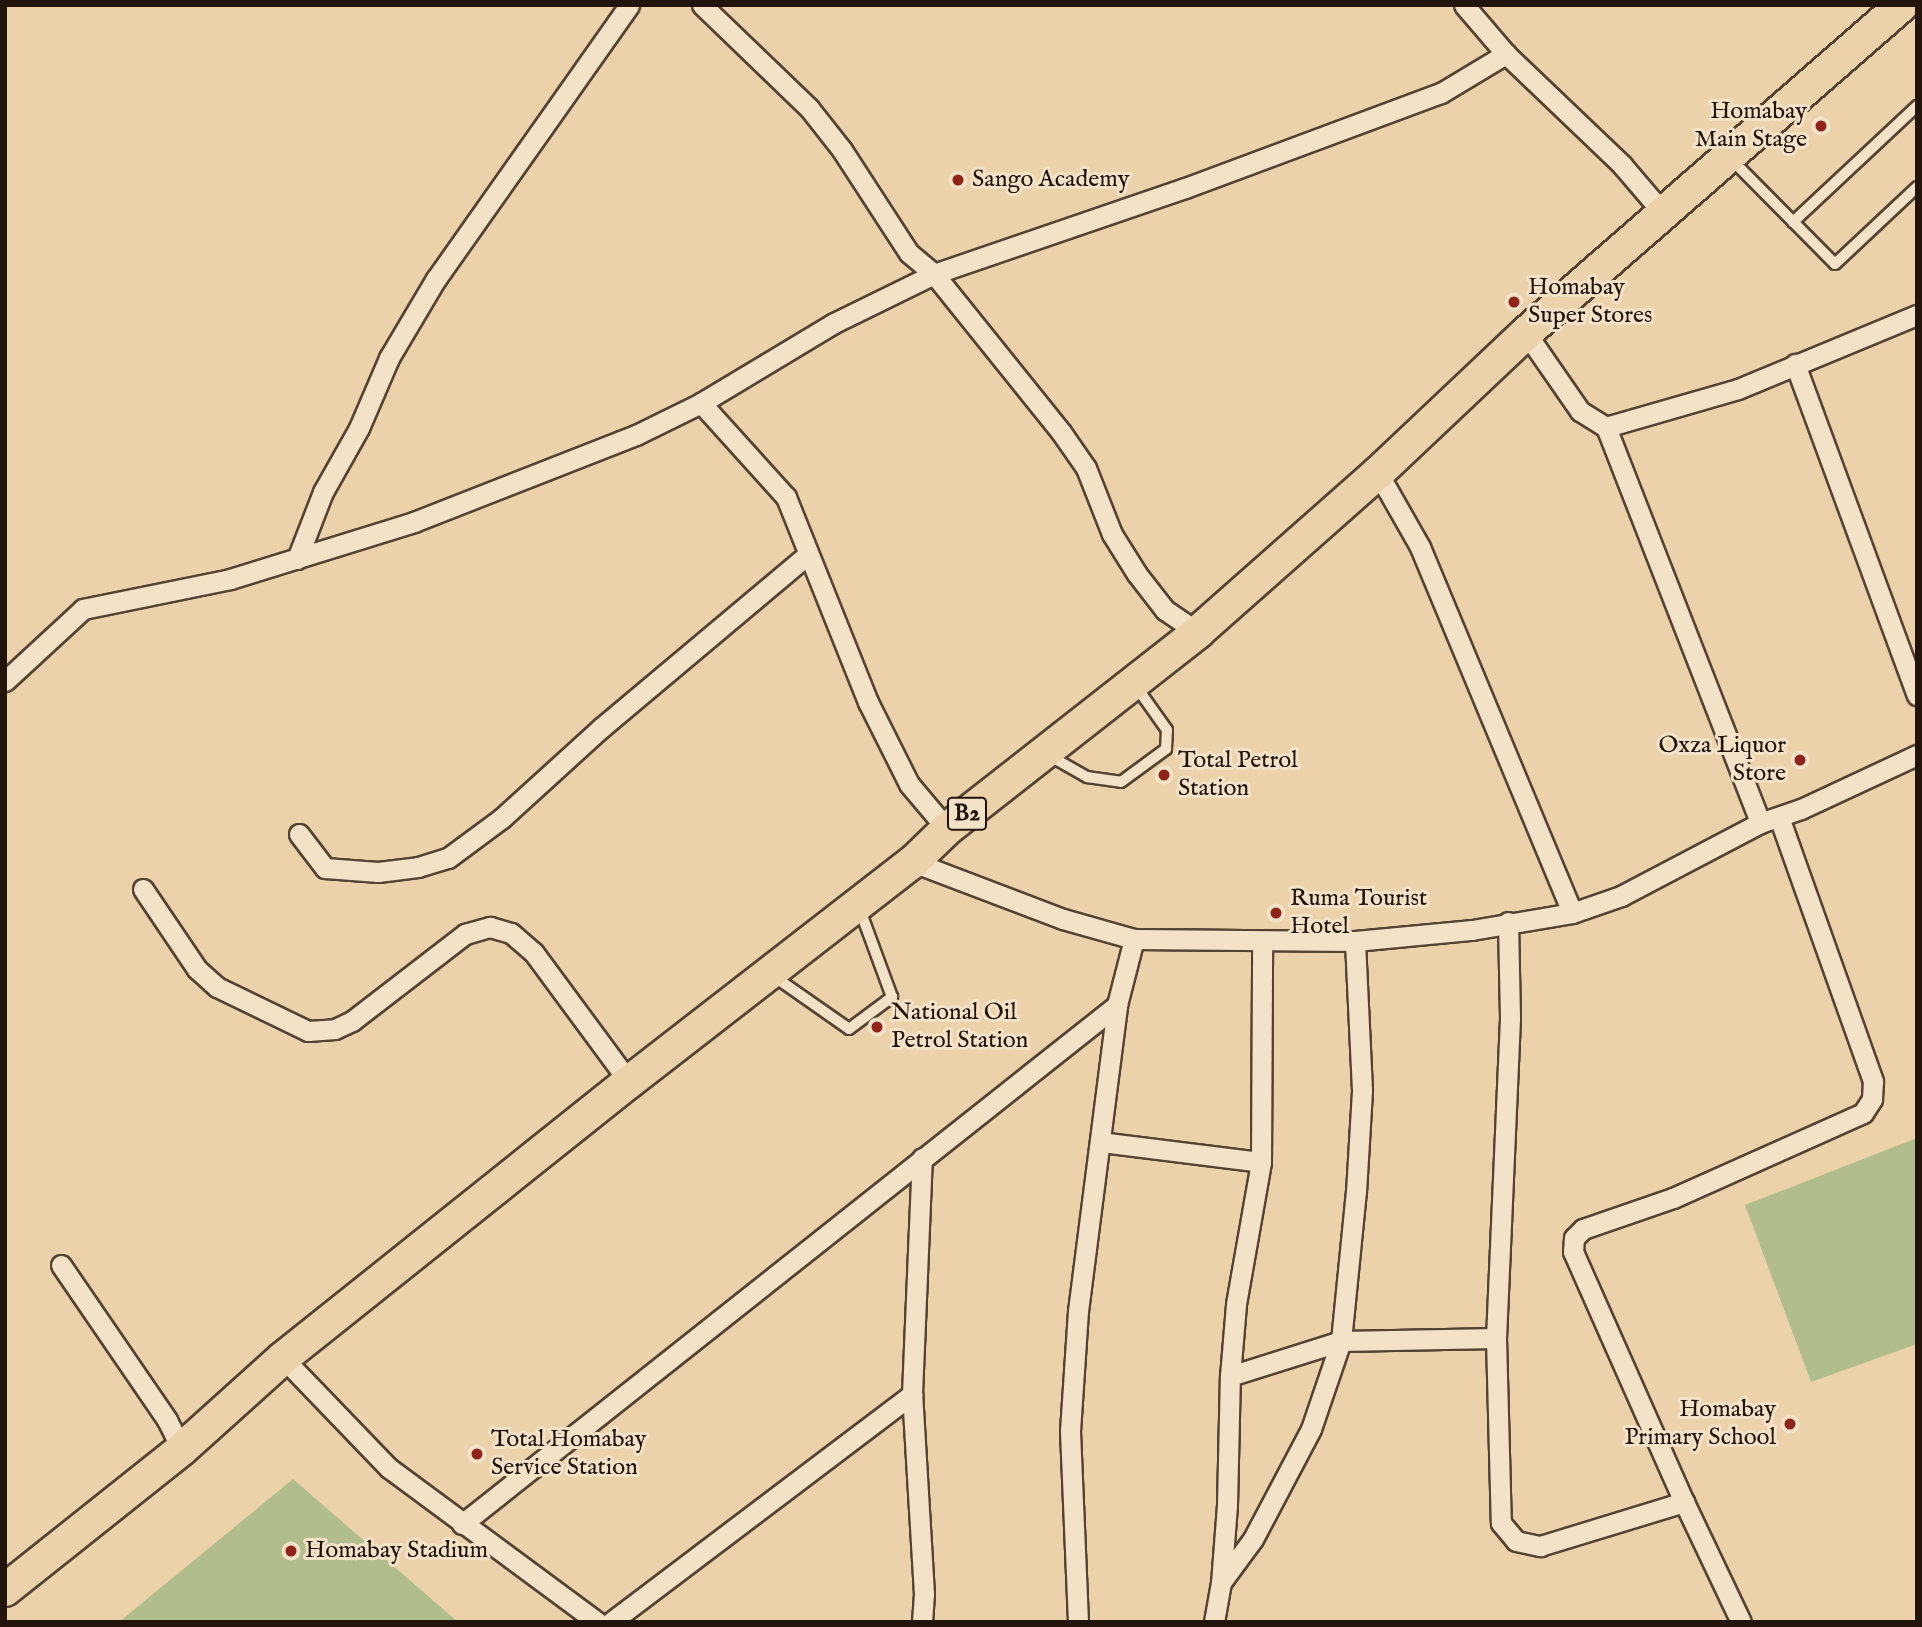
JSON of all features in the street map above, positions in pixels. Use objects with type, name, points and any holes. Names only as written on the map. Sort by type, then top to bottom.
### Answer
[{"type":"highway","name":"B2","points":[[5,1590],[182,1449],[283,1358],[629,1082],[913,862],[947,829],[1198,632],[1378,473],[1526,333],[1902,5]]},
{"type":"street","points":[[297,559],[323,492],[359,428],[389,358],[436,279],[629,5]]},
{"type":"street","points":[[702,5],[809,108],[842,150],[909,253],[934,274],[1061,432],[1086,468],[1112,534],[1138,574],[1165,610],[1198,632]]},
{"type":"street","points":[[1464,5],[1506,54],[1622,165],[1663,213]]},
{"type":"street","points":[[5,681],[83,609],[230,579],[414,522],[636,435],[701,403],[834,323],[934,274],[1185,188],[1441,93],[1506,54]]},
{"type":"street","points":[[1606,427],[1738,389],[1917,315]]},
{"type":"street","points":[[1526,333],[1580,411],[1606,427],[1760,823]]},
{"type":"street","points":[[1795,364],[1917,695]]},
{"type":"street","points":[[701,403],[786,497],[867,702],[909,784],[947,829]]},
{"type":"street","points":[[1378,473],[1420,547],[1572,913]]},
{"type":"street","points":[[299,834],[324,868],[378,872],[418,867],[448,858],[502,818],[601,728],[807,555]]},
{"type":"street","points":[[913,862],[1049,914],[1134,939],[1355,941],[1472,930],[1572,913],[1621,896],[1760,823],[1917,755]]},
{"type":"street","points":[[1741,1622],[1684,1502],[1573,1252],[1574,1238],[1583,1229],[1673,1198],[1863,1114],[1872,1099],[1873,1081],[1779,817]]},
{"type":"street","points":[[143,889],[197,970],[217,986],[308,1031],[335,1029],[352,1021],[465,934],[490,927],[511,933],[534,953],[629,1082]]},
{"type":"street","points":[[1508,922],[1510,1018],[1496,1338],[1499,1511],[1507,1533],[1528,1546],[1540,1546],[1684,1502]]},
{"type":"street","points":[[1078,1622],[1070,1431],[1078,1311],[1116,1005],[1134,939]]},
{"type":"street","points":[[1221,1583],[1253,1539],[1311,1429],[1341,1341],[1356,1192],[1362,1090],[1355,941]]},
{"type":"street","points":[[1214,1622],[1221,1583],[1227,1505],[1230,1376],[1238,1287],[1261,1162],[1262,942]]},
{"type":"street","points":[[462,1524],[1116,1005]]},
{"type":"street","points":[[1101,1142],[1261,1162]]},
{"type":"street","points":[[922,1158],[912,1394],[924,1594],[922,1622]]},
{"type":"street","points":[[61,1265],[167,1420],[182,1449]]},
{"type":"street","points":[[1230,1376],[1341,1341],[1496,1338]]},
{"type":"street","points":[[283,1358],[389,1468],[597,1622]]},
{"type":"street","points":[[611,1622],[912,1394]]},
{"type":"lane","points":[[1908,5],[1917,14]]},
{"type":"lane","points":[[1793,222],[1917,106]]},
{"type":"lane","points":[[1727,155],[1835,264],[1917,187]]},
{"type":"lane","points":[[1043,753],[1087,776],[1121,782],[1166,748],[1167,730],[1133,681]]},
{"type":"lane","points":[[770,974],[849,1029],[892,997],[858,903]]},
{"type":"green space","points":[[1917,1138],[1917,1344],[1811,1382],[1745,1205]]},
{"type":"green space","name":"Homabay Stadium","points":[[293,1479],[458,1622],[119,1622]]},
{"type":"place","name":"Homabay Main Stage","points":[[1821,126]]},
{"type":"place","name":"Sango Academy","points":[[958,180]]},
{"type":"place","name":"Homabay Super Stores","points":[[1514,302]]},
{"type":"place","name":"Oxza Liquor Store","points":[[1800,760]]},
{"type":"place","name":"Total Petrol Station","points":[[1164,775]]},
{"type":"place","name":"Ruma Tourist Hotel","points":[[1276,913]]},
{"type":"place","name":"National Oil Petrol Station","points":[[877,1027]]},
{"type":"place","name":"Homabay Primary School","points":[[1790,1424]]},
{"type":"place","name":"Total Homabay Service Station","points":[[477,1454]]},
{"type":"place","name":"Homabay Stadium","points":[[291,1551]]}]
